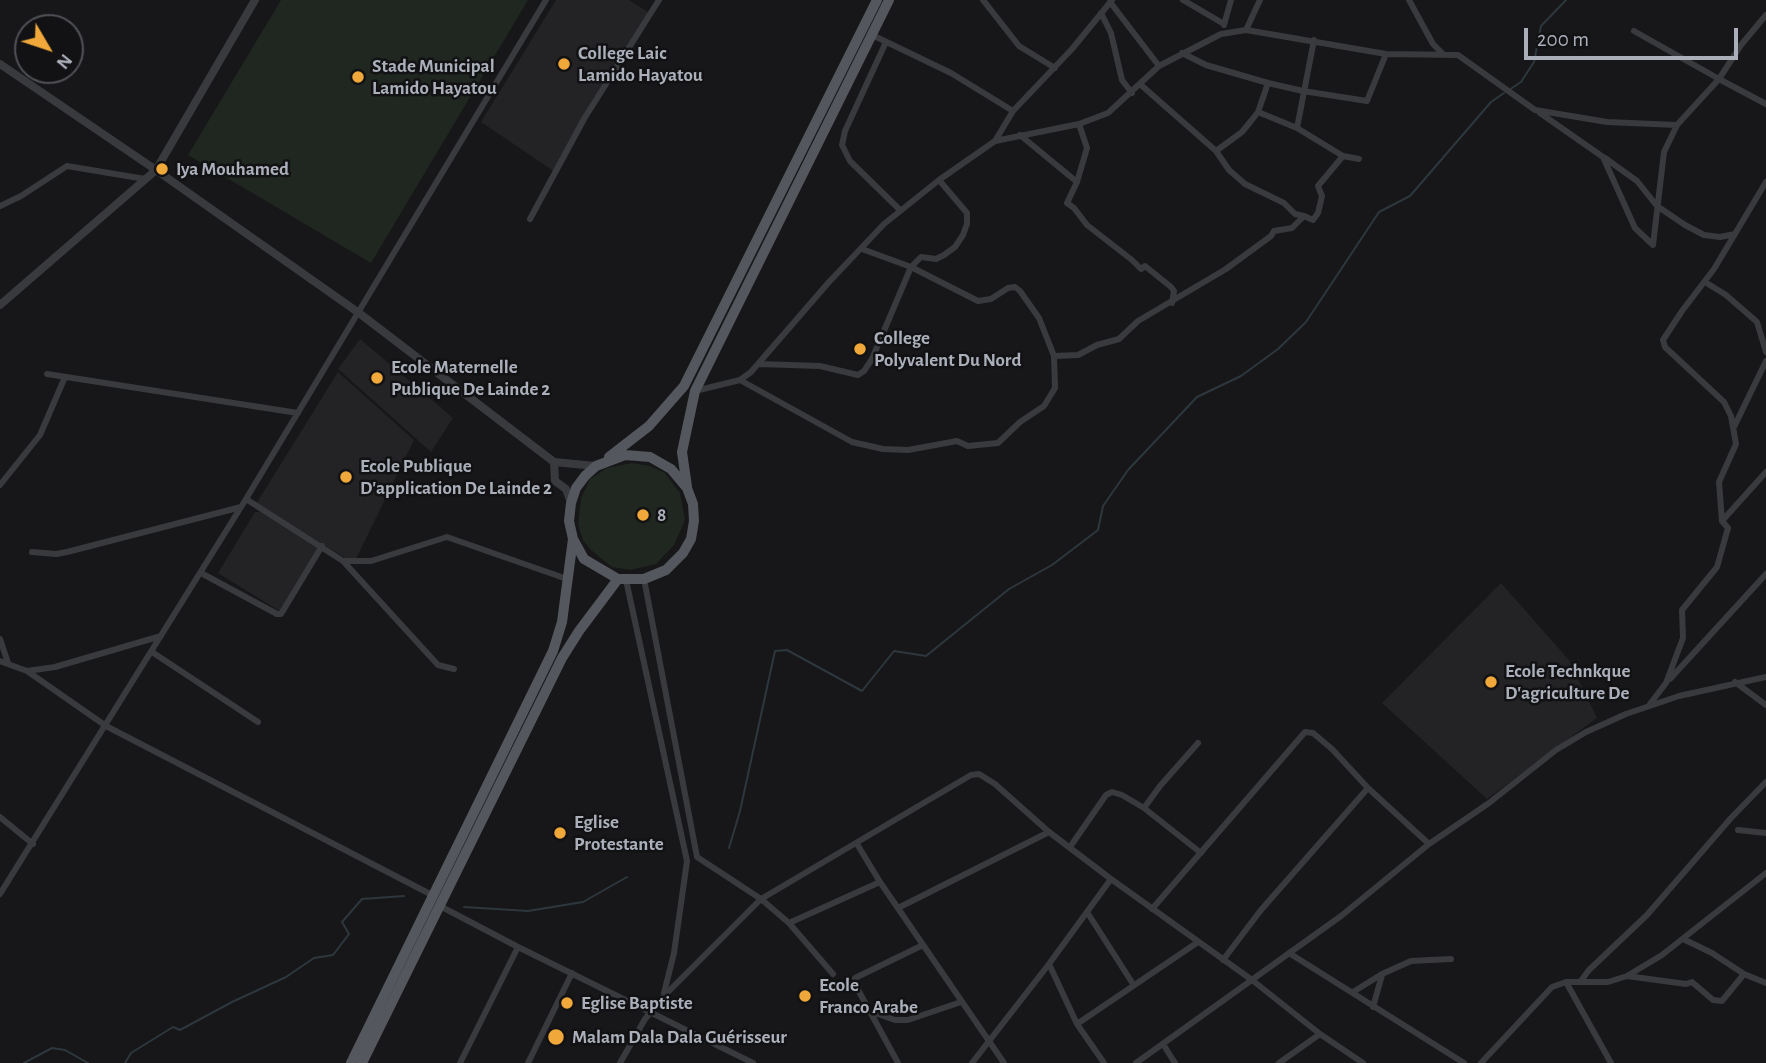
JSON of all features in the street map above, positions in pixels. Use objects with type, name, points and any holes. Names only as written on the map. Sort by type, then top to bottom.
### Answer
[{"type":"main road","points":[[877,0],[684,386],[649,426],[599,464],[576,488],[569,521],[573,539],[584,559],[622,580],[644,579],[666,570],[683,553],[691,538],[694,513],[682,453],[695,391],[889,0]]},
{"type":"main road","points":[[599,464],[625,455],[649,457],[671,469],[687,488]]},
{"type":"main road","points":[[351,1063],[553,651],[562,622],[573,539]]},
{"type":"main road","points":[[362,1063],[562,658],[579,631],[622,580]]},
{"type":"street","points":[[0,305],[156,170],[255,0]]},
{"type":"street","points":[[0,894],[201,573],[545,0]]},
{"type":"street","points":[[530,219],[584,119],[659,0]]},
{"type":"street","points":[[983,0],[1019,46],[1055,68]]},
{"type":"street","points":[[1183,0],[1224,24]]},
{"type":"street","points":[[1222,34],[1231,0]]},
{"type":"street","points":[[1246,30],[1260,0]]},
{"type":"street","points":[[1409,0],[1433,44],[1444,55]]},
{"type":"street","points":[[995,141],[1013,111],[1055,68],[1111,1],[1159,66]]},
{"type":"street","points":[[1101,13],[1111,33],[1122,80],[1132,93]]},
{"type":"street","points":[[1603,157],[1635,228],[1653,244],[1664,152],[1677,125],[1719,79],[1766,15]]},
{"type":"street","points":[[695,391],[740,380],[759,364],[829,282],[900,210],[995,141],[1079,124],[1108,113],[1159,66],[1222,34],[1246,30],[1386,54],[1458,55],[1637,181],[1657,206],[1704,235],[1720,237],[1735,234]]},
{"type":"street","points":[[1634,31],[1766,104]]},
{"type":"street","points":[[872,35],[951,73],[1013,111]]},
{"type":"street","points":[[1297,128],[1314,40]]},
{"type":"street","points":[[886,42],[845,131],[842,145],[850,160],[900,210]]},
{"type":"street","points":[[1182,53],[1206,65],[1268,83],[1367,101],[1386,54]]},
{"type":"street","points":[[0,64],[359,313],[554,462],[599,464]]},
{"type":"street","points":[[1216,151],[1242,132],[1258,112],[1268,83]]},
{"type":"street","points":[[1141,85],[1216,151],[1245,184],[1284,203],[1295,214],[1311,220],[1315,218],[1322,196],[1318,186],[1343,156]]},
{"type":"street","points":[[1535,110],[1608,122],[1677,125]]},
{"type":"street","points":[[1258,112],[1297,128],[1343,156],[1359,159]]},
{"type":"street","points":[[1079,124],[1087,148],[1077,182],[1067,203],[1087,225],[1141,269],[1145,266],[1171,287],[1174,291],[1172,303]]},
{"type":"street","points":[[1020,135],[1077,182]]},
{"type":"street","points":[[0,206],[68,166],[145,180]]},
{"type":"street","points":[[759,364],[820,366],[858,375],[864,371],[872,359],[911,267],[919,258],[936,259],[955,247],[967,224],[967,213],[939,180]]},
{"type":"street","points":[[1667,683],[1683,638],[1682,610],[1717,567],[1728,528],[1722,521],[1719,482],[1736,444],[1734,427],[1724,402],[1665,347],[1663,340],[1705,282],[1766,182]]},
{"type":"street","points":[[1054,356],[1078,355],[1097,345],[1119,339],[1138,321],[1226,269],[1274,231],[1292,228],[1304,216]]},
{"type":"street","points":[[740,380],[852,442],[883,449],[908,450],[957,441],[968,446],[998,443],[1020,422],[1044,406],[1055,388],[1054,356],[1039,318],[1020,291],[1015,287],[991,299],[978,301],[911,267],[862,249]]},
{"type":"street","points":[[1705,282],[1726,295],[1757,322],[1766,324]]},
{"type":"street","points":[[1757,322],[1766,352]]},
{"type":"street","points":[[1734,427],[1766,361]]},
{"type":"street","points":[[47,374],[298,413]]},
{"type":"street","points":[[0,485],[40,435],[65,377]]},
{"type":"street","points":[[554,462],[555,481],[566,489],[571,503]]},
{"type":"street","points":[[1722,521],[1766,472]]},
{"type":"street","points":[[246,499],[343,561],[438,666],[454,669]]},
{"type":"street","points":[[32,552],[56,554],[76,550],[241,507]]},
{"type":"street","points":[[343,561],[371,561],[447,537],[567,579]]},
{"type":"street","points":[[201,573],[281,614],[322,546]]},
{"type":"street","points":[[1645,707],[1655,700],[1667,683],[1766,575]]},
{"type":"street","points":[[644,579],[697,857],[761,899],[789,923],[833,974]]},
{"type":"street","points":[[622,580],[687,861],[674,953],[664,996]]},
{"type":"street","points":[[27,671],[55,667],[161,636]]},
{"type":"street","points":[[0,639],[4,662],[27,671],[106,726],[434,896]]},
{"type":"street","points":[[152,652],[258,722]]},
{"type":"street","points":[[1136,1063],[1341,916],[1429,844],[1489,803],[1556,750],[1586,732],[1645,707],[1735,682],[1766,677]]},
{"type":"street","points":[[1735,682],[1766,705]]},
{"type":"street","points":[[1152,909],[1305,732],[1313,733],[1332,749],[1368,788],[1429,844]]},
{"type":"street","points":[[1144,808],[1198,743]]},
{"type":"street","points":[[620,1063],[635,1033],[650,1012],[761,899],[971,775],[979,774],[995,784],[1049,832],[1111,879],[1363,1063]]},
{"type":"street","points":[[1580,982],[1589,970],[1647,915],[1766,782]]},
{"type":"street","points":[[1223,960],[1261,911],[1368,788]]},
{"type":"street","points":[[1070,847],[1106,795],[1112,792],[1122,794],[1144,808],[1201,853]]},
{"type":"street","points":[[0,817],[33,844]]},
{"type":"street","points":[[1738,830],[1766,833]]},
{"type":"street","points":[[898,908],[1049,832]]},
{"type":"street","points":[[857,844],[1004,1063]]},
{"type":"street","points":[[1481,1063],[1552,987],[1566,982],[1608,982],[1627,976],[1683,939],[1766,873]]},
{"type":"street","points":[[972,1063],[1111,879]]},
{"type":"street","points":[[789,923],[880,882]]},
{"type":"street","points":[[439,906],[753,1063]]},
{"type":"street","points":[[1087,912],[1133,984]]},
{"type":"street","points":[[1683,939],[1712,953],[1744,974],[1766,983]]},
{"type":"street","points":[[1077,1024],[1198,942]]},
{"type":"street","points":[[898,1063],[856,986],[855,978],[923,945]]},
{"type":"street","points":[[460,1063],[518,947]]},
{"type":"street","points":[[1289,953],[1464,1063]]},
{"type":"street","points":[[1353,992],[1382,974],[1411,961],[1451,959]]},
{"type":"street","points":[[1049,964],[1077,1024],[1104,1063]]},
{"type":"street","points":[[528,1063],[572,973]]},
{"type":"street","points":[[1373,1007],[1382,974]]},
{"type":"street","points":[[1627,976],[1686,984],[1692,982],[1713,1000],[1722,1001],[1744,974]]},
{"type":"street","points":[[1566,982],[1611,1063]]},
{"type":"street","points":[[872,1012],[895,1020],[908,1020],[961,1002]]},
{"type":"street","points":[[1279,1063],[1320,1034]]},
{"type":"street","points":[[1163,1044],[1175,1063]]},
{"type":"shaded area","name":"Stade Municipal Lamido Hayatou","points":[[281,0],[528,0],[371,263],[188,155]]},
{"type":"shaded area","points":[[556,0],[629,0],[651,14],[555,172],[481,122]]},
{"type":"shaded area","points":[[360,339],[453,418],[431,452],[338,369]]},
{"type":"shaded area","points":[[338,372],[414,440],[354,563],[256,504]]},
{"type":"shaded area","points":[[632,463],[650,466],[665,473],[680,493],[685,520],[674,545],[656,564],[630,570],[612,567],[591,550],[583,540],[578,524],[581,498],[590,479],[607,468]]},
{"type":"shaded area","points":[[255,512],[262,512],[318,547],[281,612],[218,573]]},
{"type":"shaded area","name":"Ecole Technkque D'agriculture De","points":[[1501,583],[1569,660],[1597,718],[1487,799],[1382,703]]},
{"type":"waterway","points":[[1509,90],[1521,82],[1534,62],[1541,26],[1566,0]]},
{"type":"waterway","points":[[729,848],[740,811],[775,651],[787,650],[862,691],[894,651],[926,656],[1009,589],[1052,565],[1098,530],[1103,506],[1128,470],[1197,397],[1241,376],[1278,349],[1306,322],[1379,212],[1410,196],[1491,102],[1504,93]]},
{"type":"waterway","points":[[464,907],[528,911],[583,902],[627,877]]},
{"type":"waterway","points":[[125,1063],[131,1053],[173,1027],[180,1030],[286,977],[314,958],[333,955],[349,934],[342,922],[362,899],[404,896]]},
{"type":"waterway","points":[[24,1063],[52,1048],[65,1050],[88,1063]]},
{"type":"place","name":"College Laic Lamido Hayatou","points":[[564,64]]},
{"type":"place","name":"Stade Municipal Lamido Hayatou","points":[[358,77]]},
{"type":"place","name":"Iya Mouhamed","points":[[162,169]]},
{"type":"place","name":"College Polyvalent Du Nord","points":[[860,349]]},
{"type":"place","name":"Ecole Maternelle Publique De Lainde 2","points":[[377,378]]},
{"type":"place","name":"Ecole Publique D'application De Lainde 2","points":[[346,477]]},
{"type":"place","name":"8","points":[[643,515]]},
{"type":"place","name":"Ecole Technkque D'agriculture De","points":[[1491,682]]},
{"type":"place","name":"Eglise Protestante","points":[[560,833]]},
{"type":"place","name":"Ecole Franco Arabe","points":[[805,996]]},
{"type":"place","name":"Eglise Baptiste","points":[[567,1003]]},
{"type":"place","name":"Malam Dala Dala Guérisseur","points":[[556,1037]]}]
